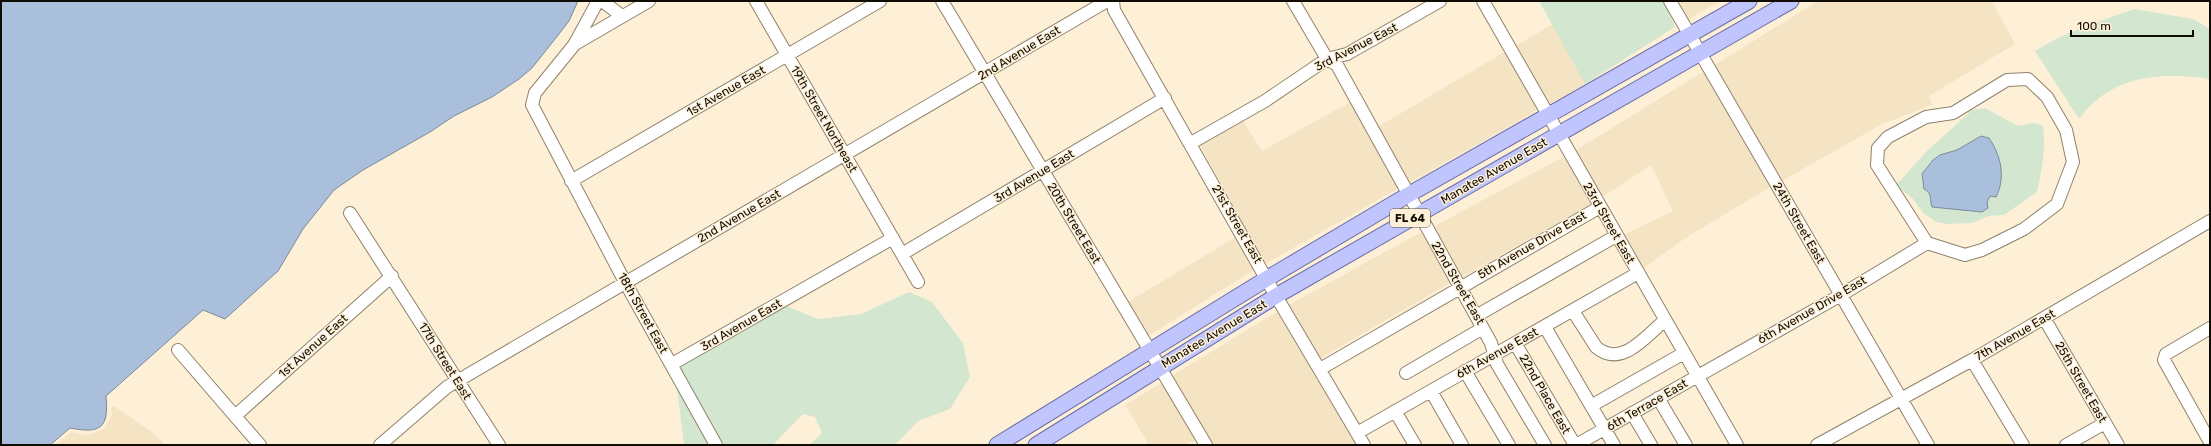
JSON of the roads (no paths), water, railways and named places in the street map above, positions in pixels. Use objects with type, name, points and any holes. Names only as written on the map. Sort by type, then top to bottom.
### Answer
[{"type":"main road","name":"Manatee Avenue East","points":[[997,445],[1149,349],[1408,195],[1749,1]]},
{"type":"main road","name":"Manatee Avenue East","points":[[1036,445],[1159,367],[1276,296],[1791,1]]},
{"type":"street","points":[[574,45],[598,1]]},
{"type":"street","points":[[602,1],[622,16]]},
{"type":"street","points":[[574,45],[649,1]]},
{"type":"street","name":"19th Street Northeast","points":[[756,1],[918,282]]},
{"type":"street","name":"1st Avenue East","points":[[571,181],[880,1]]},
{"type":"street","name":"20th Street East","points":[[942,1],[1206,445]]},
{"type":"street","name":"2nd Avenue East","points":[[380,445],[457,380],[985,74],[1107,1]]},
{"type":"street","name":"21st Street East","points":[[1113,1],[1114,10],[1268,278],[1276,296],[1364,445]]},
{"type":"street","name":"22nd Street East","points":[[1293,1],[1327,59],[1337,65],[1418,214],[1483,328],[1495,354],[1497,364],[1545,445]]},
{"type":"street","name":"3rd Avenue East","points":[[1191,143],[1265,101],[1327,59],[1348,54],[1440,1]]},
{"type":"street","name":"23rd Street East","points":[[1482,1],[1737,445]]},
{"type":"street","name":"24th Street East","points":[[1670,1],[1928,445]]},
{"type":"street","name":"18th Street East","points":[[574,45],[535,93],[532,105],[625,282],[716,445]]},
{"type":"street","points":[[2028,79],[2047,97],[2066,130],[2073,162],[2057,204],[2024,229],[1982,250],[1965,255],[1927,243],[1877,165],[1878,148],[1888,137],[1926,117],[1940,117],[1953,113],[2007,80],[2028,79]]},
{"type":"street","name":"3rd Avenue East","points":[[902,254],[1165,98]]},
{"type":"street","name":"5th Avenue Drive East","points":[[1320,369],[1600,206]]},
{"type":"street","name":"17th Street East","points":[[350,213],[392,276],[499,445]]},
{"type":"street","name":"7th Avenue East","points":[[1817,445],[1972,360],[2210,221]]},
{"type":"street","points":[[1476,316],[1616,236]]},
{"type":"street","name":"3rd Avenue East","points":[[672,364],[893,238]]},
{"type":"street","name":"6th Avenue Drive East","points":[[1697,376],[1841,295],[1927,243]]},
{"type":"street","name":"6th Avenue East","points":[[1357,433],[1638,273]]},
{"type":"street","name":"1st Avenue East","points":[[235,416],[392,276]]},
{"type":"street","points":[[1573,311],[1600,352],[1613,356],[1634,347],[1665,320]]},
{"type":"street","name":"25th Street East","points":[[2044,318],[2118,445]]},
{"type":"street","points":[[1545,327],[1614,445]]},
{"type":"street","points":[[1406,373],[1483,328]]},
{"type":"street","points":[[2209,438],[2167,367],[2164,356],[2210,328]]},
{"type":"street","name":"22nd Place East","points":[[1515,343],[1576,445]]},
{"type":"street","points":[[178,350],[260,445]]},
{"type":"street","points":[[1591,406],[1684,353]]},
{"type":"street","points":[[1972,360],[2023,445]]},
{"type":"street","points":[[1465,371],[1509,445]]},
{"type":"street","name":"6th Terrace East","points":[[1576,445],[1697,376]]},
{"type":"street","points":[[1430,391],[1462,445]]},
{"type":"street","points":[[1658,398],[1686,445]]},
{"type":"street","points":[[1395,411],[1414,445]]},
{"type":"street","points":[[1632,413],[1651,445]]},
{"type":"street","points":[[2066,445],[2105,423]]},
{"type":"water","points":[[1,1],[578,1],[569,21],[532,68],[519,79],[492,97],[454,116],[430,132],[363,170],[334,190],[303,229],[278,271],[225,319],[203,310],[106,396],[106,415],[101,426],[96,429],[89,430],[70,428],[50,445],[1,445]]},
{"type":"water","points":[[1981,136],[1989,138],[1997,152],[2001,167],[2001,182],[1996,197],[1990,196],[1987,202],[1988,208],[1982,212],[1932,207],[1930,195],[1924,189],[1922,174],[1933,160],[1940,155],[1957,150]]}]
